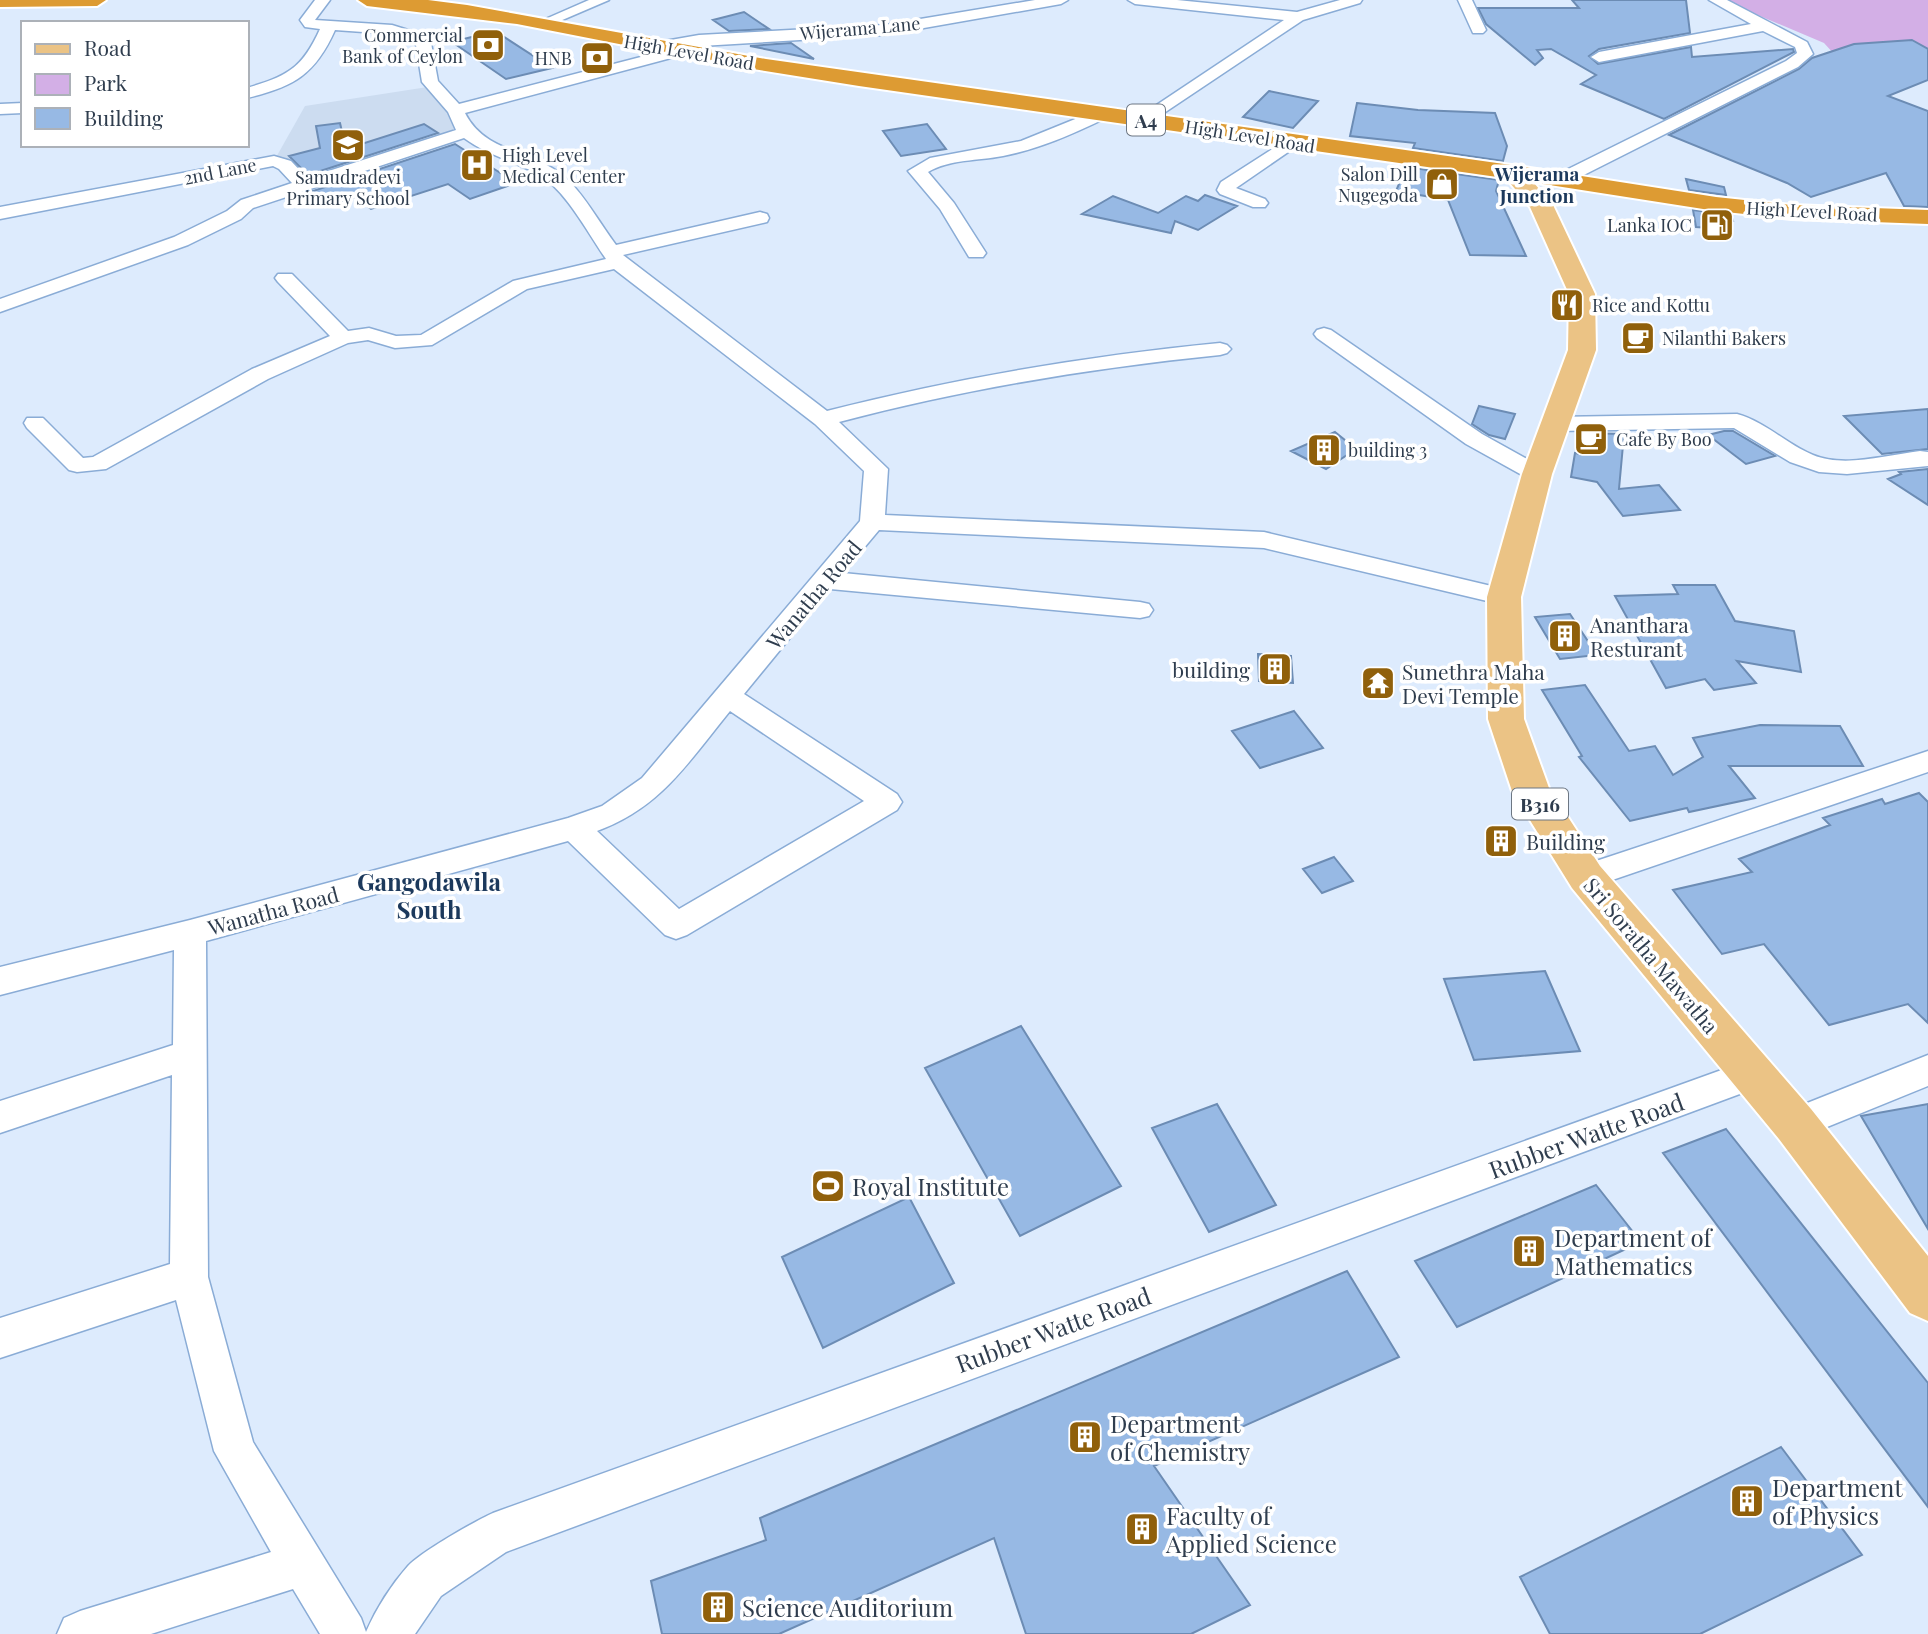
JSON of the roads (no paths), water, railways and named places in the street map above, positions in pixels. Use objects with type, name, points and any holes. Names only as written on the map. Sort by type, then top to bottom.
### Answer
[{"type":"highway","points":[[0,1],[97,0]]},
{"type":"highway","name":"High Level Road","points":[[367,0],[472,11],[681,51],[1291,142],[1512,172]]},
{"type":"highway","name":"High Level Road","points":[[1551,192],[1748,208],[1928,217]]},
{"type":"main road","name":"Sri Soratha Mawatha","points":[[1512,172],[1551,192],[1582,295],[1582,350],[1537,474],[1504,597],[1506,719],[1531,791],[1586,877],[1795,1124],[1928,1296]]},
{"type":"street","points":[[0,306],[181,242],[234,215],[247,204],[466,132],[456,110],[430,82],[423,43],[416,37],[392,30],[310,24],[307,20],[323,0]]},
{"type":"street","points":[[541,24],[602,0]]},
{"type":"street","name":"Wijerama Lane","points":[[659,47],[699,40],[884,30],[1061,0]]},
{"type":"street","points":[[1135,0],[1298,17]]},
{"type":"street","points":[[1146,120],[1298,17],[1355,0]]},
{"type":"street","points":[[1465,0],[1478,30]]},
{"type":"street","points":[[1551,192],[1792,64],[1805,54],[1802,45],[1716,0]]},
{"type":"street","points":[[248,93],[285,82],[310,67],[330,24]]},
{"type":"street","points":[[1599,57],[1765,26]]},
{"type":"street","points":[[456,110],[681,51]]},
{"type":"street","points":[[0,109],[21,108]]},
{"type":"street","points":[[976,253],[948,207],[917,171],[936,161],[1000,152],[1033,144],[1100,114]]},
{"type":"street","name":"Wanatha Road","points":[[0,981],[190,933],[573,828],[612,814],[652,786],[872,522],[876,469],[822,419],[615,257],[562,184],[545,171],[486,146],[466,132]]},
{"type":"street","points":[[1259,202],[1231,194],[1226,190],[1227,186],[1291,142]]},
{"type":"street","name":"2nd Lane","points":[[0,213],[274,161],[285,165],[304,185]]},
{"type":"street","points":[[35,423],[77,465],[99,464],[260,374],[342,338],[369,334],[395,342],[425,341],[520,285],[760,218]]},
{"type":"street","points":[[285,278],[342,338]]},
{"type":"street","points":[[1324,334],[1474,439],[1537,474]]},
{"type":"street","points":[[822,419],[877,404],[1114,360],[1220,349]]},
{"type":"street","points":[[1555,424],[1737,421],[1752,426],[1806,461],[1829,468],[1928,459]]},
{"type":"street","points":[[872,522],[1264,540],[1504,597]]},
{"type":"street","points":[[826,580],[1140,610]]},
{"type":"street","points":[[573,828],[676,926],[887,802],[728,696]]},
{"type":"street","points":[[1586,877],[1928,761]]},
{"type":"street","points":[[190,933],[189,1277],[235,1451],[345,1634]]},
{"type":"street","points":[[0,1117],[190,1054]]},
{"type":"street","points":[[1795,1124],[1928,1070]]},
{"type":"street","name":"Rubber Watte Road","points":[[388,1634],[425,1580],[493,1535],[1752,1074]]},
{"type":"street","points":[[0,1338],[189,1277]]},
{"type":"street","points":[[80,1634],[303,1564]]},
{"type":"place","name":"Commercial Bank of Ceylon","points":[[488,45]]},
{"type":"place","name":"HNB","points":[[597,58]]},
{"type":"place","name":"Samudradevi Primary School","points":[[348,145]]},
{"type":"place","name":"High Level Medical Center","points":[[477,165]]},
{"type":"place","name":"Salon Dill Nugegoda","points":[[1442,184]]},
{"type":"place","name":"Lanka IOC","points":[[1717,225]]},
{"type":"place","name":"Rice and Kottu","points":[[1567,305]]},
{"type":"place","name":"Nilanthi Bakers","points":[[1638,338]]},
{"type":"place","name":"Cafe By Boo","points":[[1591,439]]},
{"type":"place","name":"building 3","points":[[1324,450]]},
{"type":"place","name":"Ananthara Resturant","points":[[1565,636]]},
{"type":"place","name":"building","points":[[1275,669]]},
{"type":"place","name":"Sunethra Maha Devi Temple","points":[[1378,683]]},
{"type":"place","name":"Building","points":[[1501,841]]},
{"type":"place","name":"Royal Institute","points":[[828,1186]]},
{"type":"place","name":"Department of Mathematics","points":[[1529,1251]]},
{"type":"place","name":"Department of Chemistry","points":[[1085,1437]]},
{"type":"place","name":"Department of Physics","points":[[1747,1501]]},
{"type":"place","name":"Faculty of Applied Science","points":[[1142,1529]]},
{"type":"place","name":"Science Auditorium","points":[[718,1607]]},
{"type":"district","name":"Wijerama Junction","points":[[1537,184]]},
{"type":"district","name":"Gangodawila South","points":[[429,895]]}]
